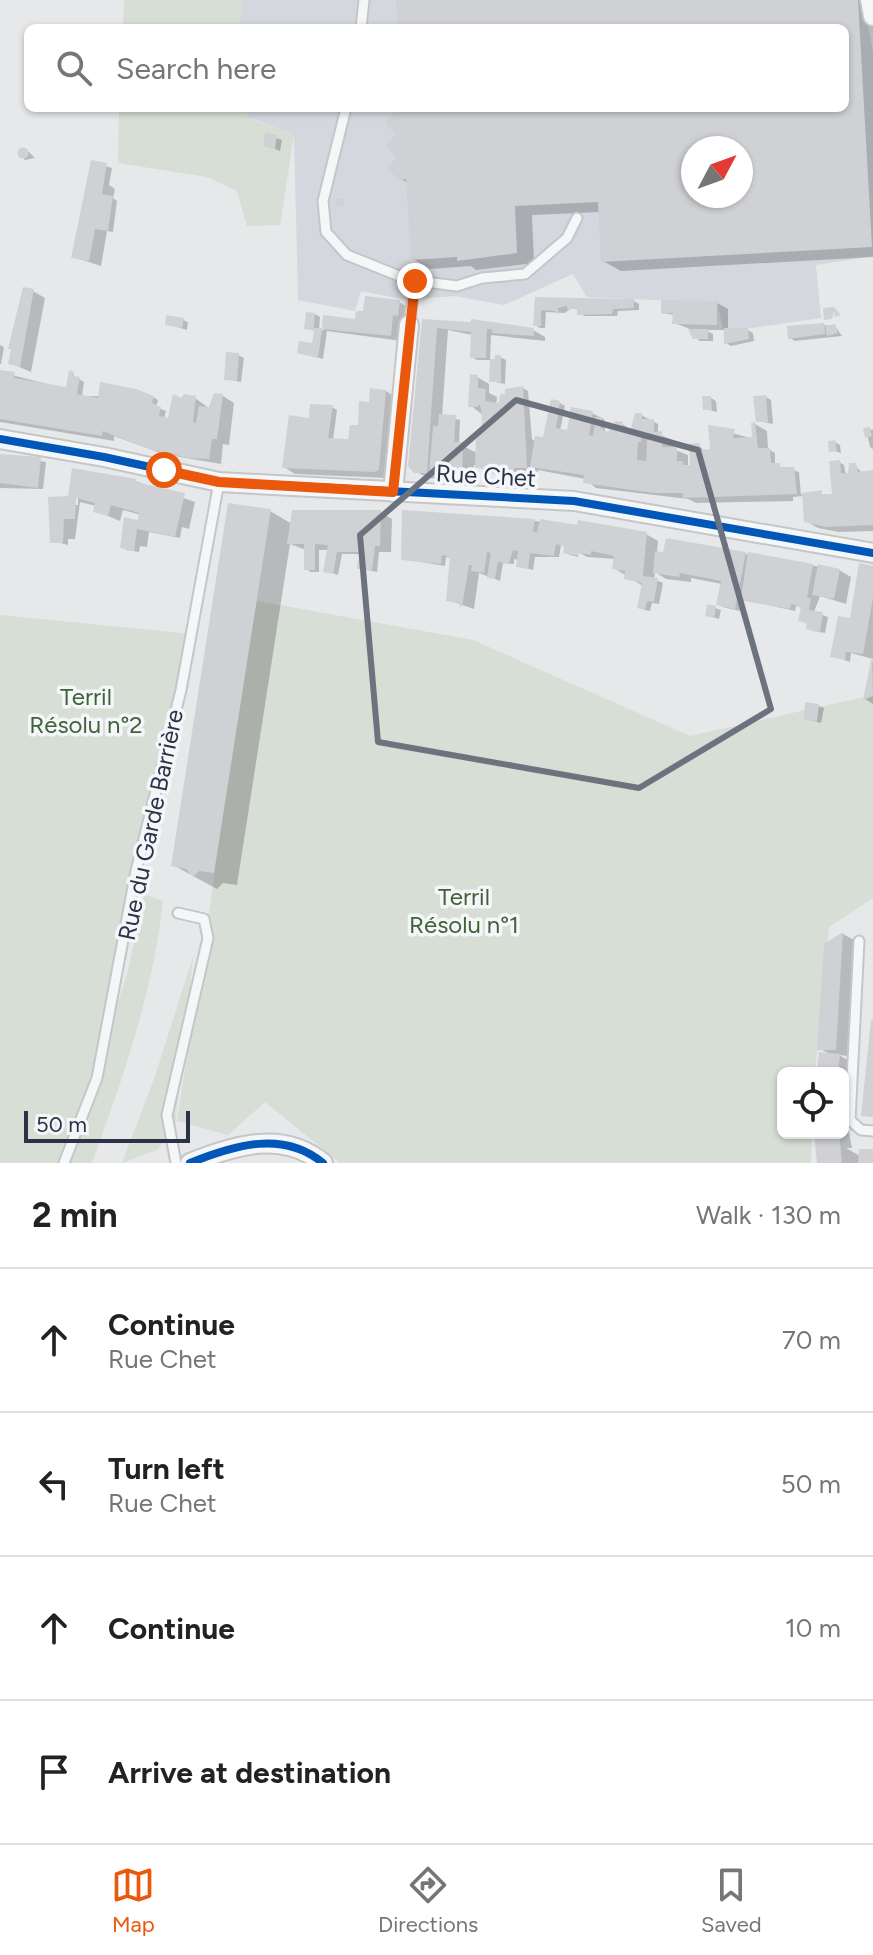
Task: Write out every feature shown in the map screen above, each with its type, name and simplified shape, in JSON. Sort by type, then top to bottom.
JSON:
[{"type":"street","points":[[870,0],[873,16]]},
{"type":"street","points":[[393,492],[409,325]]},
{"type":"street","name":"Rue Chet","points":[[0,439],[219,482],[574,501],[873,553]]},
{"type":"street","points":[[190,1163],[215,1153],[280,1141],[306,1149],[323,1163]]},
{"type":"lane","points":[[361,24],[364,0]]},
{"type":"lane","points":[[345,112],[323,201],[326,232],[347,255],[415,281],[457,286],[482,278],[525,274],[567,238],[577,218]]},
{"type":"lane","points":[[409,325],[415,281]]},
{"type":"lane","name":"Rue du Garde Barrière","points":[[64,1163],[97,1078],[136,871],[181,690],[219,482]]},
{"type":"lane","points":[[176,1163],[167,1115],[208,938],[204,919],[178,913]]},
{"type":"lane","points":[[859,941],[850,1120],[861,1130],[873,1131]]},
{"type":"highlighted area","points":[[516,400],[698,450],[771,709],[639,788],[378,742],[360,535]]},
{"type":"shaded area","points":[[243,0],[863,0],[873,53],[873,256],[816,265],[821,318],[724,332],[717,303],[587,297],[573,274],[504,305],[455,296],[405,300],[361,291],[355,311],[298,300],[294,135],[248,117],[247,112],[849,112],[849,24],[240,24]]},
{"type":"green space","points":[[124,0],[243,0],[240,24],[123,24]]},
{"type":"green space","points":[[119,112],[247,112],[249,118],[294,135],[280,225],[247,226],[237,191],[207,177],[118,163]]},
{"type":"green space","name":"Terril Résolu n°1","points":[[257,601],[473,640],[690,736],[873,695],[873,898],[829,927],[816,1067],[777,1067],[777,1139],[812,1139],[811,1163],[340,1163],[265,1102],[228,1135],[177,1121],[214,879],[231,721]]},
{"type":"green space","name":"Terril Résolu n°2","points":[[0,615],[192,634],[102,1052],[128,971],[144,894],[163,901],[152,968],[125,1067],[92,1163],[0,1163]]},
{"type":"green space","points":[[193,957],[175,1127],[157,1150],[122,1163],[154,1079]]},
{"type":"building","points":[[396,0],[858,0],[872,247],[601,262],[598,202],[515,206],[517,253],[457,261],[457,257],[411,260],[406,179],[399,180],[387,168],[397,157],[385,146],[396,134],[384,123],[395,112],[849,112],[849,24],[398,24]]},
{"type":"building","points":[[265,133],[277,135],[275,149],[263,146]]},
{"type":"building","points":[[23,147],[29,153],[23,159],[17,153]]},
{"type":"building","points":[[91,160],[107,163],[102,194],[113,196],[108,231],[95,229],[89,261],[71,258]]},
{"type":"building","points":[[336,198],[344,199],[343,207],[335,206]]},
{"type":"building","points":[[23,287],[34,289],[20,367],[8,364],[11,349],[8,349]]},
{"type":"building","points":[[365,296],[400,300],[398,316],[393,315],[391,336],[322,329],[318,358],[297,353],[299,341],[312,343],[314,330],[304,329],[306,312],[315,313],[314,328],[322,328],[323,315],[355,319],[356,311],[363,311]]},
{"type":"building","points":[[535,297],[634,299],[634,308],[613,309],[612,314],[577,315],[577,309],[567,309],[567,306],[558,308],[559,315],[555,311],[541,310],[541,326],[533,326]]},
{"type":"building","points":[[661,300],[717,301],[717,325],[672,324],[673,313],[661,314]]},
{"type":"building","points":[[834,307],[841,315],[835,317],[834,311],[832,319],[824,320],[823,308]]},
{"type":"building","points":[[166,315],[184,318],[182,328],[165,325]]},
{"type":"building","points":[[422,319],[471,322],[471,319],[534,328],[534,336],[492,333],[492,329],[487,329],[486,358],[470,358],[471,332],[437,328],[427,473],[414,473],[408,466]]},
{"type":"building","points":[[824,323],[825,334],[788,339],[787,326]]},
{"type":"building","points":[[835,324],[838,333],[827,336],[825,326]]},
{"type":"building","points":[[724,328],[748,328],[749,339],[724,344]]},
{"type":"building","points":[[688,329],[708,329],[708,339],[693,339]]},
{"type":"building","points":[[226,352],[239,353],[237,381],[224,380]]},
{"type":"building","points":[[495,355],[501,355],[501,382],[489,382],[490,359],[495,359]]},
{"type":"building","points":[[0,370],[15,372],[14,378],[66,387],[69,370],[80,377],[77,394],[98,398],[100,382],[136,389],[154,396],[152,403],[161,407],[159,416],[168,418],[173,394],[181,398],[184,394],[196,396],[193,422],[196,423],[199,406],[209,407],[214,393],[223,394],[217,439],[212,439],[209,459],[188,458],[149,449],[103,431],[102,436],[0,419]]},
{"type":"building","points":[[470,374],[478,375],[478,388],[486,389],[485,401],[499,403],[500,394],[505,394],[505,389],[523,386],[527,468],[514,468],[514,476],[497,475],[497,468],[475,468],[476,433],[481,433],[482,416],[480,404],[468,407]]},
{"type":"building","points":[[370,388],[386,390],[379,469],[375,472],[282,468],[289,415],[309,418],[310,404],[333,405],[328,438],[348,439],[350,425],[358,425],[359,401],[369,402]]},
{"type":"building","points":[[766,395],[768,422],[756,422],[753,396]]},
{"type":"building","points":[[702,396],[711,396],[712,410],[703,410]]},
{"type":"building","points":[[551,399],[560,401],[556,428],[567,430],[571,407],[593,411],[589,435],[593,436],[596,417],[602,418],[600,427],[608,433],[609,429],[614,430],[615,421],[623,422],[621,431],[631,428],[635,413],[642,413],[642,419],[654,419],[654,432],[662,431],[662,447],[677,447],[677,461],[690,465],[689,444],[700,443],[700,450],[710,449],[708,425],[735,429],[733,438],[752,437],[751,423],[755,422],[758,448],[770,448],[771,463],[794,467],[797,494],[683,498],[683,493],[654,493],[583,483],[584,475],[530,467],[535,436],[543,437]],"holes":[[[641,437],[654,437],[647,440],[646,461],[637,460]]]},
{"type":"building","points":[[439,414],[456,415],[454,442],[463,442],[462,475],[429,474],[433,426],[438,426]]},
{"type":"building","points":[[870,427],[872,436],[865,438],[863,428]]},
{"type":"building","points":[[835,440],[837,451],[829,452],[828,441]]},
{"type":"building","points":[[0,454],[41,457],[38,488],[0,483]]},
{"type":"building","points":[[840,460],[841,473],[848,473],[849,463],[856,463],[858,472],[873,470],[873,525],[826,527],[804,522],[802,493],[822,490],[822,494],[832,494],[829,461]]},
{"type":"building","points":[[72,468],[136,479],[135,482],[185,493],[175,537],[137,529],[134,551],[120,548],[124,517],[138,520],[139,513],[111,505],[108,516],[93,512],[95,503],[76,498],[75,519],[64,519],[63,543],[50,543],[48,497],[68,496]]},
{"type":"building","points":[[228,503],[271,509],[214,873],[199,871],[193,877],[186,869],[171,866]]},
{"type":"building","points":[[292,510],[381,510],[380,546],[375,546],[372,570],[357,569],[358,560],[362,560],[360,552],[337,552],[333,574],[323,572],[328,545],[315,544],[315,570],[304,570],[304,544],[287,544]]},
{"type":"building","points":[[402,510],[535,519],[533,532],[537,532],[540,519],[577,525],[578,520],[647,532],[643,576],[658,578],[654,602],[647,601],[645,610],[637,608],[642,583],[624,579],[625,571],[612,569],[614,556],[591,551],[591,555],[579,553],[579,556],[563,553],[564,546],[556,544],[554,556],[530,553],[528,569],[516,567],[518,551],[513,550],[509,563],[498,562],[495,579],[487,578],[491,553],[487,552],[484,573],[471,571],[472,565],[469,565],[462,607],[459,606],[460,603],[446,601],[450,557],[442,555],[441,564],[401,560]]},
{"type":"building","points":[[666,538],[746,552],[735,609],[716,605],[721,581],[680,573],[679,577],[653,573],[655,551],[663,552]]},
{"type":"building","points":[[748,552],[813,564],[807,598],[811,598],[809,610],[823,612],[820,632],[806,629],[807,623],[798,621],[801,607],[791,604],[790,609],[744,601],[740,604]]},
{"type":"building","points":[[859,563],[873,566],[873,598],[863,654],[846,652],[845,660],[830,657],[838,616],[850,618]]},
{"type":"building","points":[[818,564],[840,569],[834,599],[812,595]]},
{"type":"building","points":[[707,604],[716,606],[714,618],[705,616]]},
{"type":"building","points":[[872,656],[873,696],[863,700]]},
{"type":"building","points":[[805,702],[819,704],[817,721],[804,720]]},
{"type":"building","points":[[843,932],[836,1050],[817,1050],[824,944]]},
{"type":"building","points":[[873,1020],[873,1117],[861,1116]]},
{"type":"building","points":[[819,1052],[840,1054],[839,1067],[818,1067]]},
{"type":"building","points":[[815,1139],[840,1139],[842,1163],[817,1163]]},
{"type":"building","points":[[859,1149],[873,1149],[873,1163],[858,1163]]},
{"type":"cycle path","points":[[0,439],[219,482],[574,501],[873,553]]},
{"type":"cycle path","points":[[190,1163],[241,1146],[258,1144],[292,1147],[323,1163]]},
{"type":"route","points":[[164,470],[219,482],[393,492],[415,281]]}]
